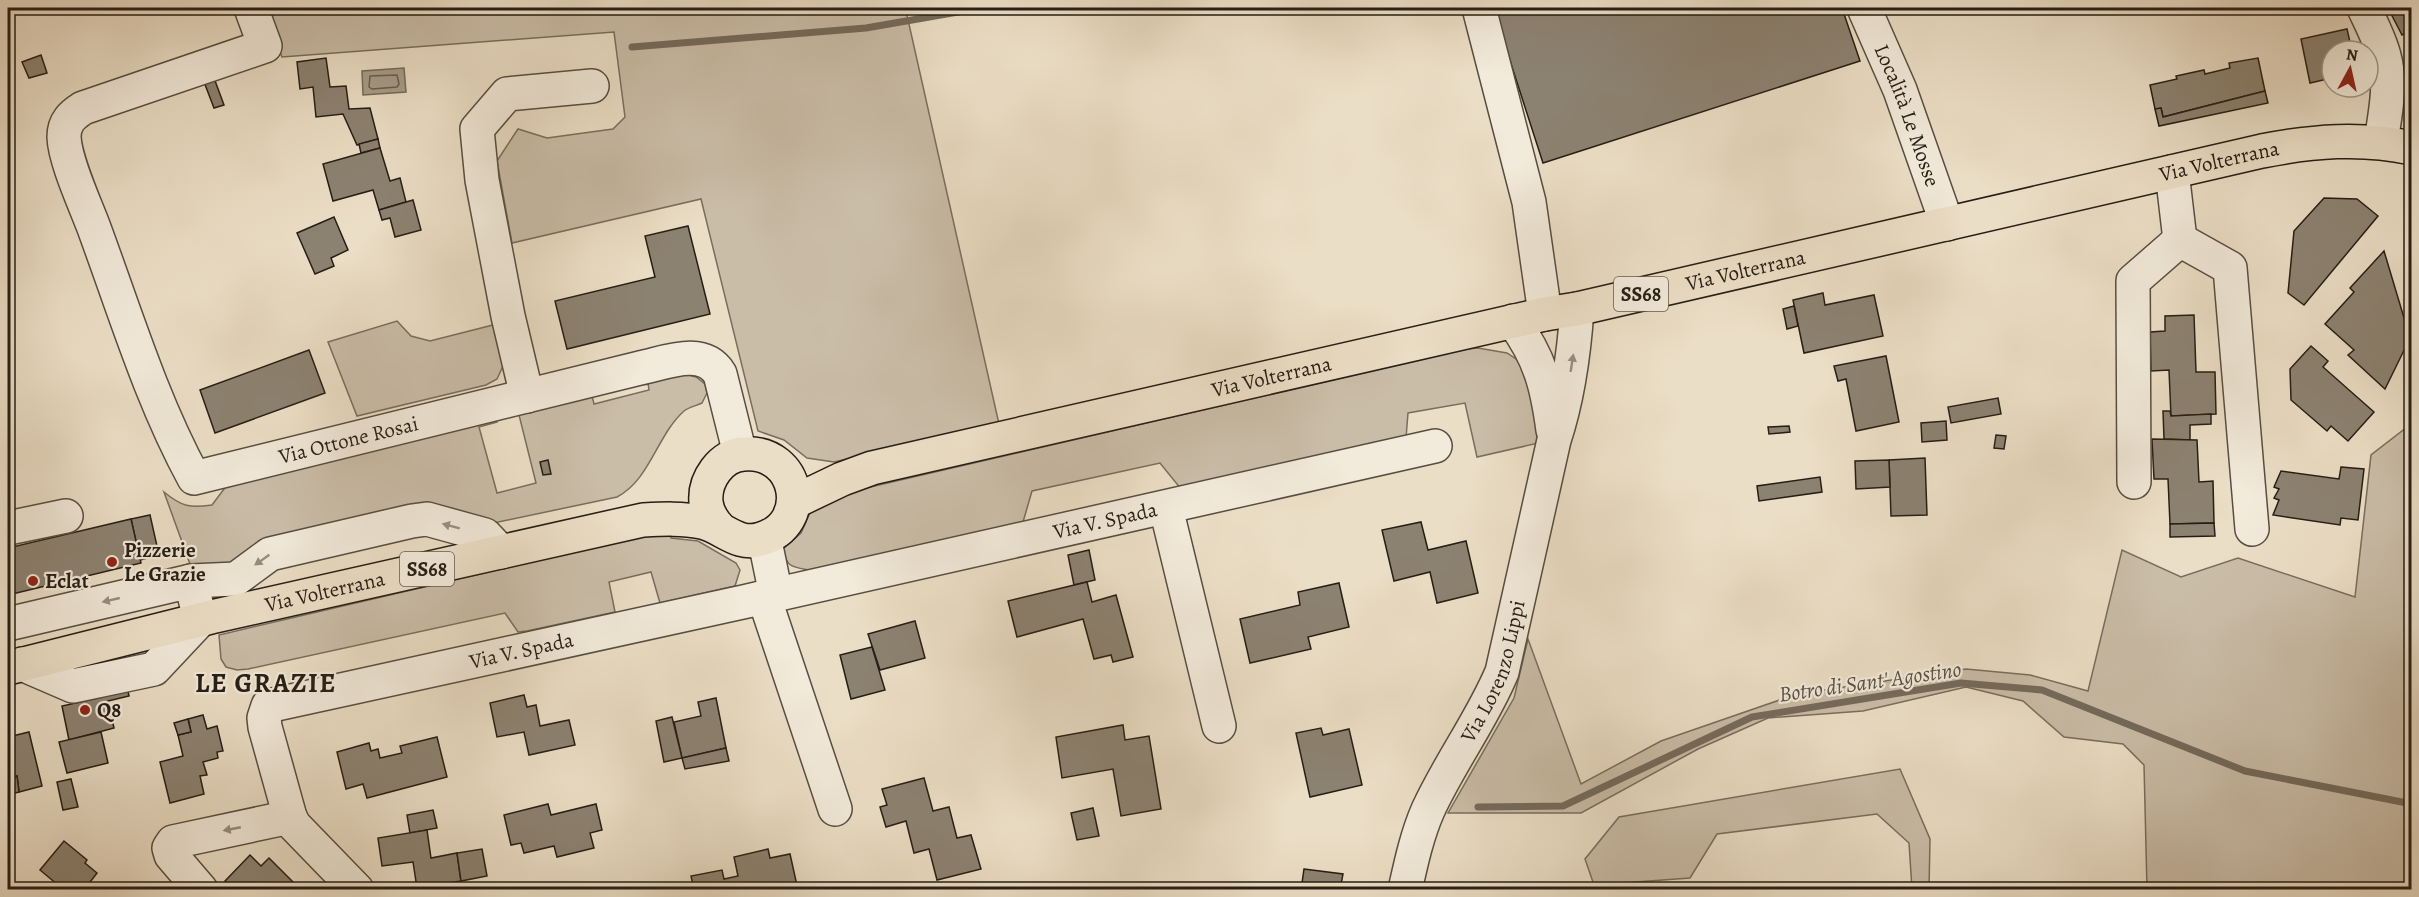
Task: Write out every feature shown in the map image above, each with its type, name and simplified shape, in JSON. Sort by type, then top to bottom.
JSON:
[{"type":"main road","name":"Via Volterrana","points":[[794,502],[842,479],[872,468],[2172,172],[2306,143],[2338,141],[2396,145]]},
{"type":"main road","name":"Via Volterrana","points":[[740,454],[763,455],[782,467],[831,471],[872,468]]},
{"type":"main road","points":[[720,530],[709,513],[706,492],[717,468],[728,459],[740,454]]},
{"type":"main road","points":[[759,540],[783,527],[790,515],[794,502],[794,489],[782,467]]},
{"type":"main road","name":"Via Volterrana","points":[[15,666],[200,620],[643,520],[706,492]]},
{"type":"main road","name":"Via Volterrana","points":[[643,520],[691,520],[711,525],[739,540],[759,540]]},
{"type":"street","name":"Via Ottone Rosai","points":[[251,8],[265,46],[83,108],[71,116],[66,124],[65,146],[79,187],[162,415],[194,478],[691,358],[704,360],[716,368],[723,382],[740,454]]},
{"type":"street","points":[[1479,8],[1529,202],[1545,314]]},
{"type":"street","name":"Località Le Mosse","points":[[1864,8],[1900,90],[1947,224]]},
{"type":"street","points":[[2364,8],[2387,68],[2396,145]]},
{"type":"street","points":[[527,396],[508,316],[484,191],[477,129],[507,94],[592,86]]},
{"type":"street","points":[[2172,172],[2180,240]]},
{"type":"street","points":[[2134,482],[2133,281],[2180,240]]},
{"type":"street","points":[[2180,240],[2230,268],[2252,529]]},
{"type":"street","name":"Via Lorenzo Lippi","points":[[1405,890],[1412,854],[1427,811],[1452,763],[1490,702],[1502,672],[1554,440],[1566,398],[1577,309]]},
{"type":"street","name":"Via Lorenzo Lippi","points":[[1513,321],[1536,357],[1542,373],[1550,405],[1554,440]]},
{"type":"street","name":"Via V. Spada","points":[[290,817],[265,727],[264,718],[268,706],[1166,508],[1435,446]]},
{"type":"street","points":[[1166,508],[1219,726]]},
{"type":"street","points":[[8,528],[66,516]]},
{"type":"street","points":[[8,624],[191,581],[236,579],[270,554],[412,521],[427,519],[486,535],[501,552]]},
{"type":"street","points":[[759,540],[767,551],[770,596],[835,809]]},
{"type":"street","points":[[191,581],[200,620]]},
{"type":"street","points":[[201,890],[175,861],[169,851],[170,844],[182,839],[290,817],[309,843],[357,890]]},
{"type":"shaded area","points":[[261,8],[947,8],[906,11],[999,424],[834,462],[807,458],[784,440],[758,431],[701,199],[512,243],[497,161],[518,129],[547,138],[613,129],[625,117],[614,32],[282,57]]},
{"type":"shaded area","points":[[397,321],[411,336],[430,341],[493,325],[503,366],[497,379],[486,385],[357,416],[328,342]]},
{"type":"shaded area","points":[[1478,348],[1507,353],[1522,363],[1543,442],[1477,457],[1465,403],[1408,413],[1406,438],[1181,489],[1160,463],[1032,491],[1023,522],[809,570],[794,567],[786,559],[784,548],[801,533],[813,506],[853,491]]},
{"type":"shaded area","points":[[685,374],[696,377],[705,384],[707,393],[702,403],[686,410],[675,421],[638,480],[617,497],[489,524],[247,562],[194,575],[164,492],[186,505],[212,505],[230,481],[493,415],[497,422],[479,427],[497,493],[536,483],[519,415],[523,409],[591,392],[594,404],[649,390],[648,383]]},
{"type":"shaded area","points":[[2411,424],[2411,889],[2147,889],[2144,765],[2123,744],[2064,737],[2023,701],[1966,687],[1863,711],[1768,718],[1698,749],[1581,813],[1448,813],[1514,698],[1528,639],[1581,784],[1661,741],[1797,694],[1966,669],[2030,675],[2088,691],[2122,550],[2181,577],[2238,558],[2355,597],[2371,455]]},
{"type":"shaded area","points":[[668,530],[671,538],[698,541],[736,563],[740,570],[735,586],[660,603],[651,572],[609,582],[615,612],[527,631],[518,632],[505,613],[248,669],[237,670],[226,667],[221,659],[219,635]]},
{"type":"shaded area","points":[[1900,769],[1930,839],[1929,889],[1912,889],[1909,843],[1877,814],[1717,834],[1690,878],[1594,885],[1585,859],[1619,817]]},
{"type":"water","points":[[404,68],[406,92],[363,95],[362,71]]},
{"type":"building","points":[[1493,8],[1842,8],[1860,61],[1543,163]]},
{"type":"building","points":[[2388,8],[2412,8],[2412,30],[2402,35]]},
{"type":"building","points":[[2347,29],[2349,39],[2320,39],[2320,81],[2310,83],[2301,39]]},
{"type":"building","points":[[41,55],[47,73],[29,78],[22,62]]},
{"type":"building","points":[[326,58],[330,87],[346,86],[349,109],[370,108],[378,139],[357,145],[343,114],[316,117],[313,87],[300,89],[297,62]]},
{"type":"building","points":[[2258,58],[2265,91],[2163,117],[2161,108],[2155,109],[2150,85],[2204,70],[2205,74],[2230,68],[2229,63]]},
{"type":"building","points":[[214,78],[224,105],[214,108],[204,82]]},
{"type":"building","points":[[2265,91],[2268,103],[2159,126],[2155,109],[2161,108],[2163,117]]},
{"type":"building","points":[[378,139],[380,148],[361,153],[359,144]]},
{"type":"building","points":[[380,148],[390,181],[400,178],[406,202],[379,210],[373,190],[333,201],[323,164]]},
{"type":"building","points":[[2324,198],[2357,199],[2378,216],[2304,305],[2288,293],[2294,231]]},
{"type":"building","points":[[413,200],[421,230],[395,237],[390,218],[382,220],[379,210]]},
{"type":"building","points":[[334,217],[348,250],[331,258],[334,266],[315,274],[297,233]]},
{"type":"building","points":[[688,226],[710,314],[567,349],[555,301],[655,277],[645,236]]},
{"type":"building","points":[[2384,251],[2410,338],[2385,389],[2348,355],[2354,350],[2325,324],[2354,292],[2350,288]]},
{"type":"building","points":[[1823,293],[1825,305],[1874,295],[1883,336],[1804,353],[1793,300]]},
{"type":"building","points":[[1794,306],[1798,326],[1787,329],[1783,309]]},
{"type":"building","points":[[2194,315],[2196,372],[2215,372],[2216,414],[2171,416],[2169,370],[2151,371],[2150,332],[2165,331],[2165,316]]},
{"type":"building","points":[[2311,346],[2328,361],[2323,367],[2374,412],[2348,441],[2331,426],[2327,431],[2291,400],[2290,369]]},
{"type":"building","points":[[309,350],[325,393],[215,433],[200,390]]},
{"type":"building","points":[[1886,356],[1899,422],[1856,431],[1846,379],[1838,381],[1834,366]]},
{"type":"building","points":[[1998,398],[2001,414],[1951,423],[1948,407]]},
{"type":"building","points":[[2163,411],[2170,411],[2171,416],[2211,414],[2211,424],[2190,425],[2190,440],[2164,439]]},
{"type":"building","points":[[1946,421],[1947,440],[1922,442],[1921,423]]},
{"type":"building","points":[[1789,426],[1790,432],[1769,434],[1768,427]]},
{"type":"building","points":[[1996,435],[2006,436],[2004,449],[1994,448]]},
{"type":"building","points":[[2152,439],[2197,440],[2199,482],[2213,481],[2214,523],[2170,524],[2168,479],[2154,479]]},
{"type":"building","points":[[1925,458],[1927,515],[1891,516],[1889,460]]},
{"type":"building","points":[[548,460],[551,474],[543,475],[540,462]]},
{"type":"building","points":[[1889,460],[1890,487],[1856,489],[1855,461]]},
{"type":"building","points":[[2341,467],[2364,469],[2358,520],[2341,518],[2340,525],[2273,515],[2279,500],[2274,498],[2279,489],[2274,487],[2281,471],[2339,479]]},
{"type":"building","points":[[1820,477],[1822,492],[1759,501],[1757,486]]},
{"type":"building","points":[[150,515],[159,555],[140,560],[131,519]]},
{"type":"building","points":[[131,519],[141,563],[8,595],[8,548]]},
{"type":"building","points":[[1421,522],[1428,550],[1466,541],[1478,593],[1437,603],[1430,572],[1394,581],[1382,530]]},
{"type":"building","points":[[2214,523],[2215,536],[2170,537],[2170,524]]},
{"type":"building","points":[[1089,550],[1095,580],[1074,585],[1068,555]]},
{"type":"building","points":[[1087,582],[1092,602],[1116,595],[1133,657],[1113,662],[1111,655],[1094,659],[1083,619],[1017,637],[1008,601]]},
{"type":"building","points":[[1339,583],[1349,627],[1308,637],[1311,649],[1250,663],[1240,619],[1300,605],[1298,592]]},
{"type":"building","points":[[915,621],[925,658],[880,670],[868,634]]},
{"type":"building","points":[[872,647],[885,690],[851,699],[840,655]]},
{"type":"building","points":[[123,668],[129,696],[108,701],[114,728],[69,740],[62,706],[103,697],[97,674]]},
{"type":"building","points":[[524,695],[527,707],[536,705],[540,726],[569,720],[575,745],[529,755],[524,732],[497,737],[490,703]]},
{"type":"building","points":[[716,698],[726,748],[682,758],[674,722],[701,716],[698,702]]},
{"type":"building","points":[[203,715],[207,729],[217,726],[223,751],[217,752],[218,758],[203,762],[207,775],[200,776],[204,794],[170,803],[160,762],[183,756],[178,735],[191,732],[188,719]]},
{"type":"building","points":[[672,717],[682,758],[664,762],[656,721]]},
{"type":"building","points":[[188,719],[191,732],[178,735],[174,723]]},
{"type":"building","points":[[1123,725],[1125,740],[1149,736],[1161,809],[1121,816],[1113,769],[1062,778],[1056,737]]},
{"type":"building","points":[[1321,728],[1323,735],[1349,729],[1362,785],[1310,797],[1296,733]]},
{"type":"building","points":[[29,732],[42,786],[19,792],[17,776],[8,779],[8,737]]},
{"type":"building","points":[[101,732],[108,763],[67,773],[59,742]]},
{"type":"building","points":[[437,737],[447,777],[367,798],[363,784],[346,789],[337,752],[369,743],[371,751],[378,749],[380,758],[402,753],[400,746]]},
{"type":"building","points":[[726,748],[729,761],[685,769],[682,758]]},
{"type":"building","points":[[17,776],[19,792],[8,795],[8,779]]},
{"type":"building","points":[[924,778],[933,811],[949,807],[957,838],[971,835],[981,869],[937,880],[929,849],[914,853],[906,821],[886,827],[880,807],[887,805],[882,789]]},
{"type":"building","points":[[71,779],[78,807],[63,810],[57,782]]},
{"type":"building","points":[[548,804],[551,815],[596,804],[602,830],[590,833],[594,848],[557,857],[554,846],[524,853],[521,843],[511,845],[504,815]]},
{"type":"building","points":[[1093,808],[1099,836],[1077,840],[1071,813]]},
{"type":"building","points":[[433,810],[437,828],[410,833],[407,815]]},
{"type":"building","points":[[427,830],[431,858],[457,853],[461,881],[417,888],[413,862],[382,866],[378,838]]},
{"type":"building","points":[[64,841],[87,860],[85,863],[97,873],[84,890],[64,890],[40,870]]},
{"type":"building","points":[[482,849],[487,876],[461,881],[457,853]]},
{"type":"building","points":[[768,849],[770,858],[790,854],[798,890],[694,890],[691,876],[722,870],[724,879],[738,876],[734,857]]},
{"type":"building","points":[[250,855],[261,866],[269,858],[301,890],[233,890],[225,881]]},
{"type":"building","points":[[1304,869],[1343,874],[1340,890],[1301,890]]},
{"type":"waterway","points":[[632,47],[866,28],[981,8]]},
{"type":"waterway","name":"Botro di Sant' Agostino","points":[[1478,807],[1563,806],[1752,717],[1961,683],[2042,690],[2245,771],[2412,804]]},
{"type":"place","name":"Pizzerie Le Grazie","points":[[112,562]]},
{"type":"place","name":"Eclat","points":[[33,581]]},
{"type":"place","name":"Q8","points":[[85,710]]},
{"type":"district","name":"LE GRAZIE","points":[[266,683]]}]
